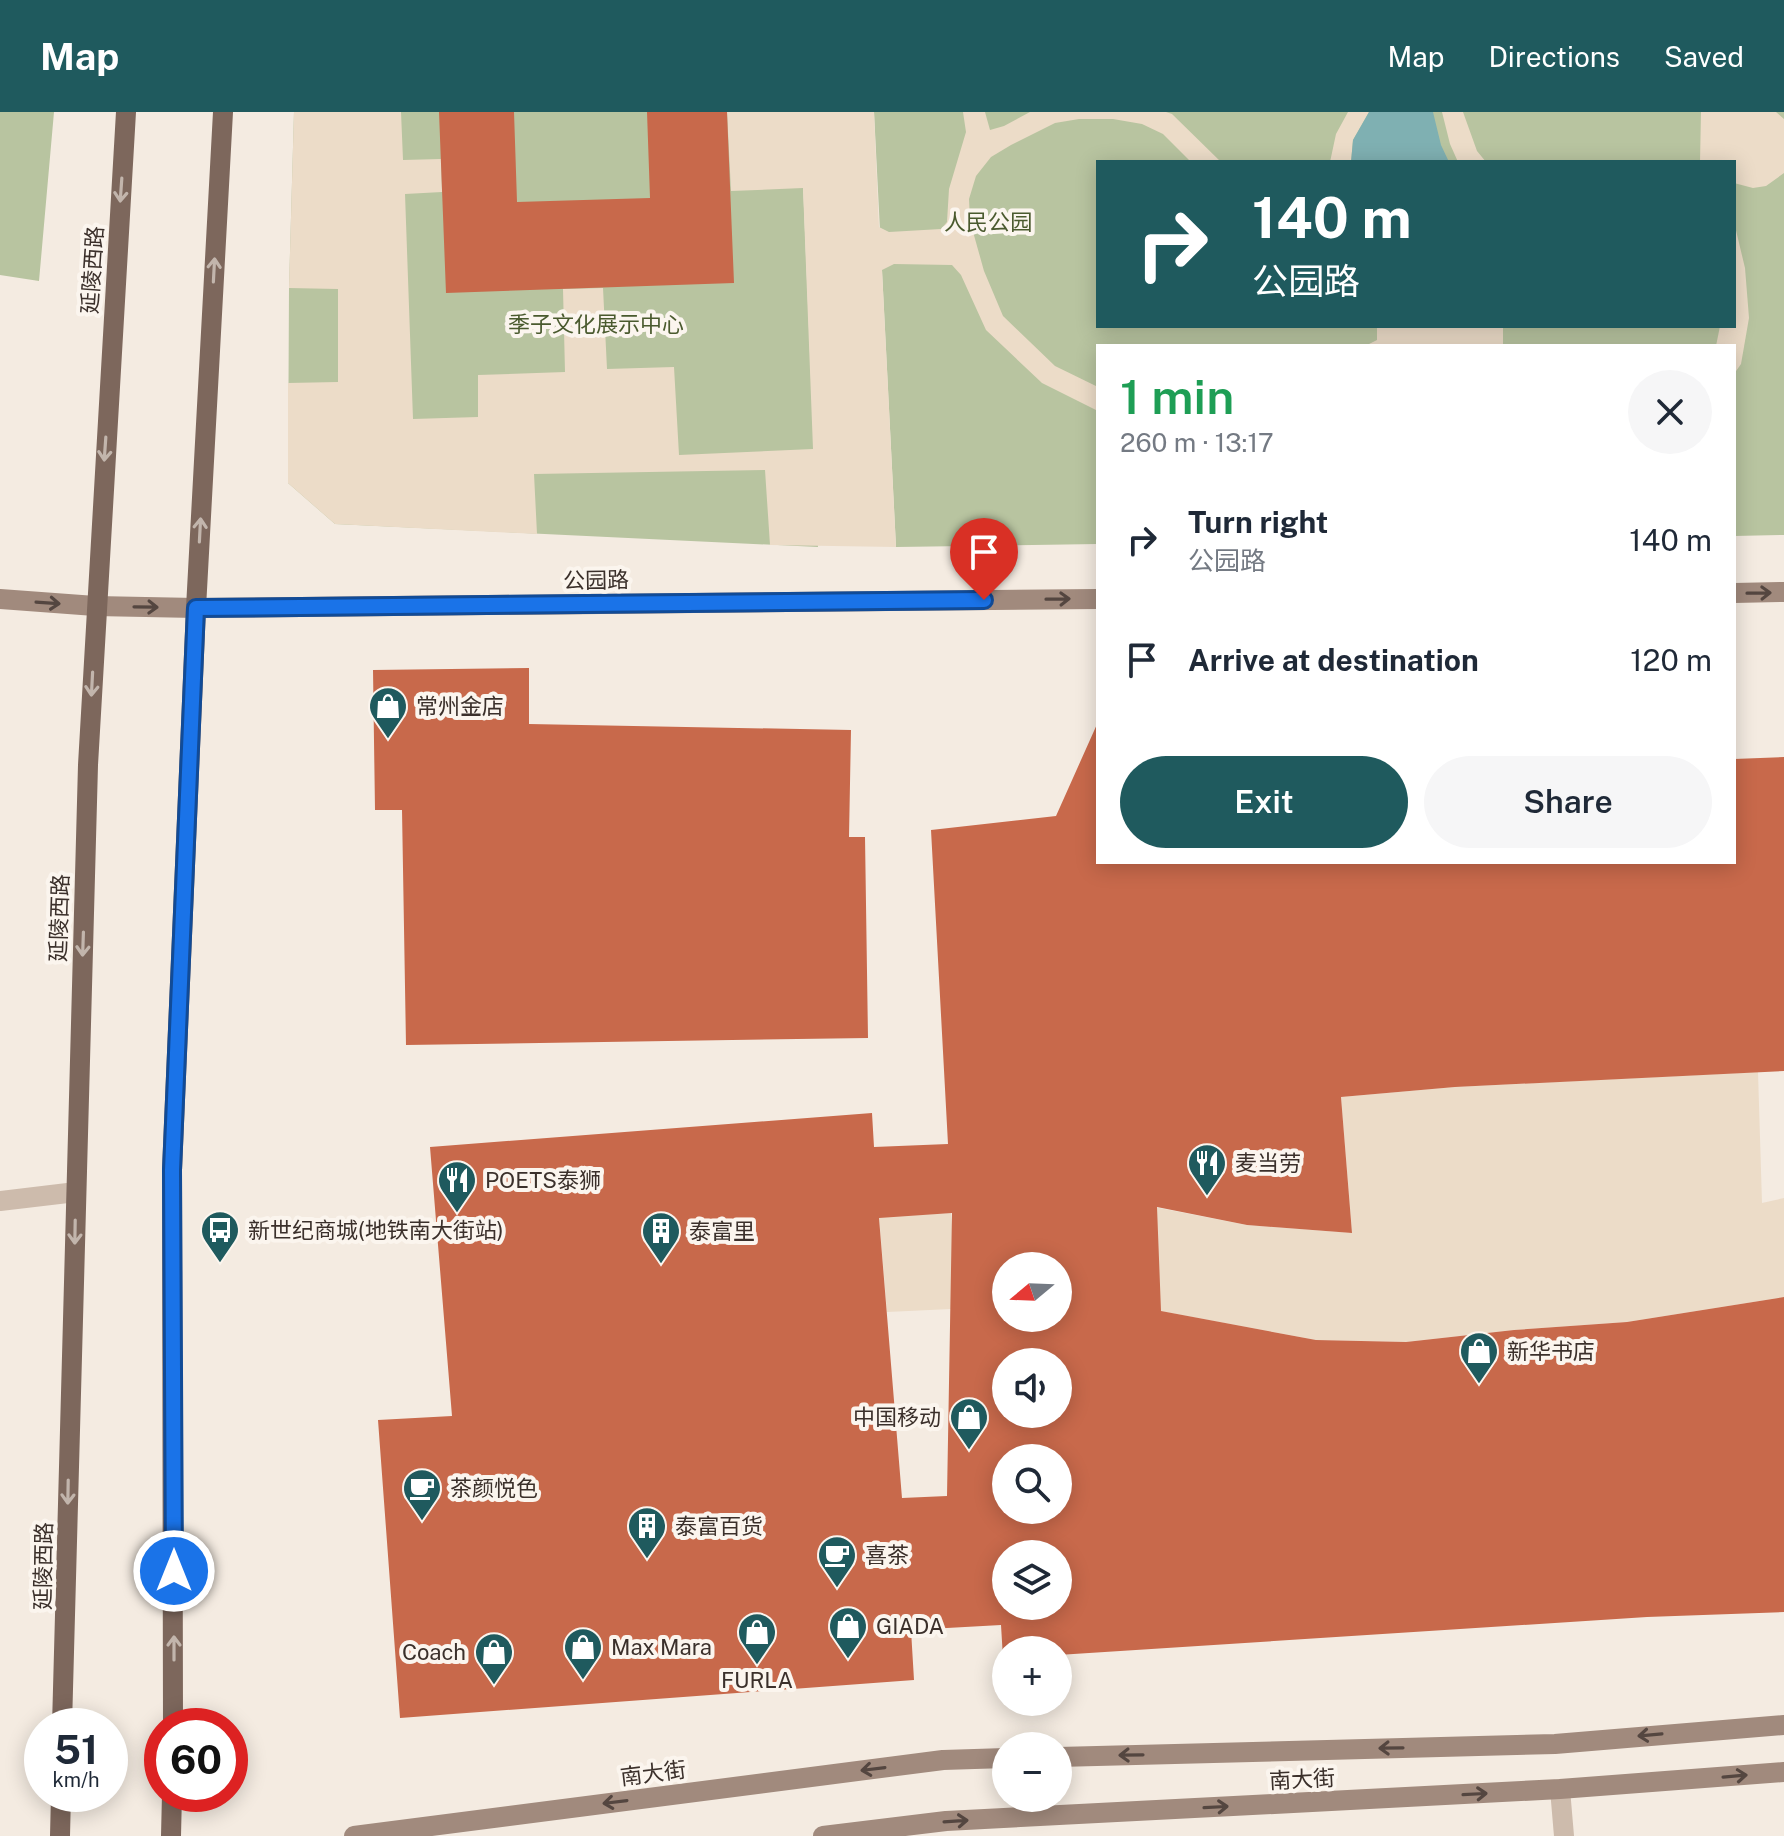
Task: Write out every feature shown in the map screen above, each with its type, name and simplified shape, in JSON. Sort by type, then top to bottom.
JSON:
[{"type":"main road","name":"延陵西路","points":[[62,1708],[88,765],[126,112]]},
{"type":"main road","points":[[173,1708],[172,1170],[196,608],[223,112]]},
{"type":"main road","points":[[1736,593],[1784,592]]},
{"type":"main road","name":"公园路","points":[[0,599],[95,606],[196,608],[1096,599]]},
{"type":"main road","name":"南大街","points":[[1072,1757],[1555,1744],[1784,1725]]},
{"type":"main road","name":"南大街","points":[[354,1836],[943,1760],[992,1758]]},
{"type":"main road","name":"南大街","points":[[823,1836],[946,1821],[1560,1789],[1784,1772]]},
{"type":"main road","points":[[60,1836],[61,1812]]},
{"type":"main road","points":[[171,1836],[172,1812]]},
{"type":"street","points":[[0,1201],[76,1192]]},
{"type":"street","points":[[1560,1789],[1564,1836]]},
{"type":"green space","points":[[0,112],[54,112],[39,281],[0,275]]},
{"type":"green space","name":"季子文化展示中心","points":[[294,112],[800,112],[818,547],[335,524],[288,483]]},
{"type":"green space","name":"人民公园","points":[[874,112],[1784,112],[1784,535],[1736,536],[1736,344],[1096,344],[1096,544],[896,547]]},
{"type":"shaded area","points":[[294,112],[401,112],[403,160],[441,159],[442,192],[405,194],[413,419],[478,417],[478,375],[565,372],[563,289],[603,288],[607,369],[674,367],[679,455],[813,449],[803,188],[731,191],[727,112],[874,112],[879,227],[889,232],[941,229],[947,222],[949,189],[966,132],[963,112],[985,112],[990,130],[1030,112],[1166,112],[1172,114],[1219,160],[1189,160],[1163,134],[1142,124],[1113,119],[1079,119],[1055,123],[1011,145],[991,157],[976,176],[969,199],[970,221],[984,271],[1003,316],[1055,366],[1096,386],[1096,410],[1042,383],[986,330],[961,275],[952,265],[894,264],[882,270],[896,547],[770,545],[765,470],[534,474],[537,534],[335,524],[288,483],[288,383],[338,382],[338,289],[289,288]]},
{"type":"shaded area","points":[[1348,112],[1369,112],[1353,140],[1351,160],[1330,160],[1336,134]]},
{"type":"shaded area","points":[[1442,112],[1463,112],[1477,151],[1484,160],[1457,160]]},
{"type":"shaded area","points":[[1701,112],[1776,112],[1784,119],[1784,173],[1766,186],[1753,188],[1736,184],[1736,160],[1700,160]]},
{"type":"shaded area","points":[[1736,230],[1745,268],[1749,318],[1741,364],[1736,371],[1736,344],[1716,344],[1720,328],[1736,328]]},
{"type":"shaded area","points":[[1377,328],[1503,328],[1503,344],[1369,344],[1377,340]]},
{"type":"shaded area","points":[[1758,1072],[1762,1203],[1784,1198],[1784,1297],[1627,1322],[1406,1342],[1316,1340],[1160,1311],[1072,1272],[1072,1252],[992,1252],[992,1277],[951,1309],[887,1312],[879,1217],[951,1213],[952,1227],[1154,1207],[1247,1225],[1352,1233],[1341,1097],[1455,1087]]},
{"type":"water","points":[[1369,112],[1433,112],[1448,160],[1351,160],[1353,140]]},
{"type":"building","points":[[439,112],[514,112],[517,202],[650,198],[647,112],[727,112],[734,283],[446,293]]},
{"type":"building","points":[[529,668],[529,724],[851,730],[849,837],[865,837],[868,1038],[406,1045],[402,810],[375,810],[373,670]]},
{"type":"building","points":[[1096,726],[1096,864],[1736,864],[1736,759],[1784,757],[1784,1071],[1455,1087],[1341,1097],[1352,1233],[1247,1225],[1157,1207],[1161,1311],[1316,1340],[1406,1342],[1627,1322],[1784,1297],[1784,1612],[1647,1617],[1072,1654],[1072,1636],[1002,1636],[1001,1625],[911,1630],[914,1680],[400,1718],[378,1420],[452,1416],[430,1147],[872,1113],[874,1147],[948,1144],[931,830],[1056,816]],"holes":[[[952,1213],[947,1496],[902,1498],[879,1218]]]},
{"type":"place","name":"常州金店","points":[[388,740]]},
{"type":"place","name":"麦当劳","points":[[1207,1197]]},
{"type":"place","name":"POETS泰狮","points":[[457,1214]]},
{"type":"place","name":"新世纪商城(地铁南大街站)","points":[[220,1264]]},
{"type":"place","name":"泰富里","points":[[661,1265]]},
{"type":"place","name":"新华书店","points":[[1479,1385]]},
{"type":"place","name":"中国移动","points":[[969,1451]]},
{"type":"place","name":"茶颜悦色","points":[[422,1522]]},
{"type":"place","name":"泰富百货","points":[[647,1560]]},
{"type":"place","name":"喜茶","points":[[837,1589]]},
{"type":"place","name":"GIADA","points":[[848,1660]]},
{"type":"place","name":"FURLA","points":[[757,1666]]},
{"type":"place","name":"Max Mara","points":[[583,1681]]},
{"type":"place","name":"Coach","points":[[494,1686]]},
{"type":"route","points":[[174,1571],[172,1170],[196,608],[984,600]]}]
